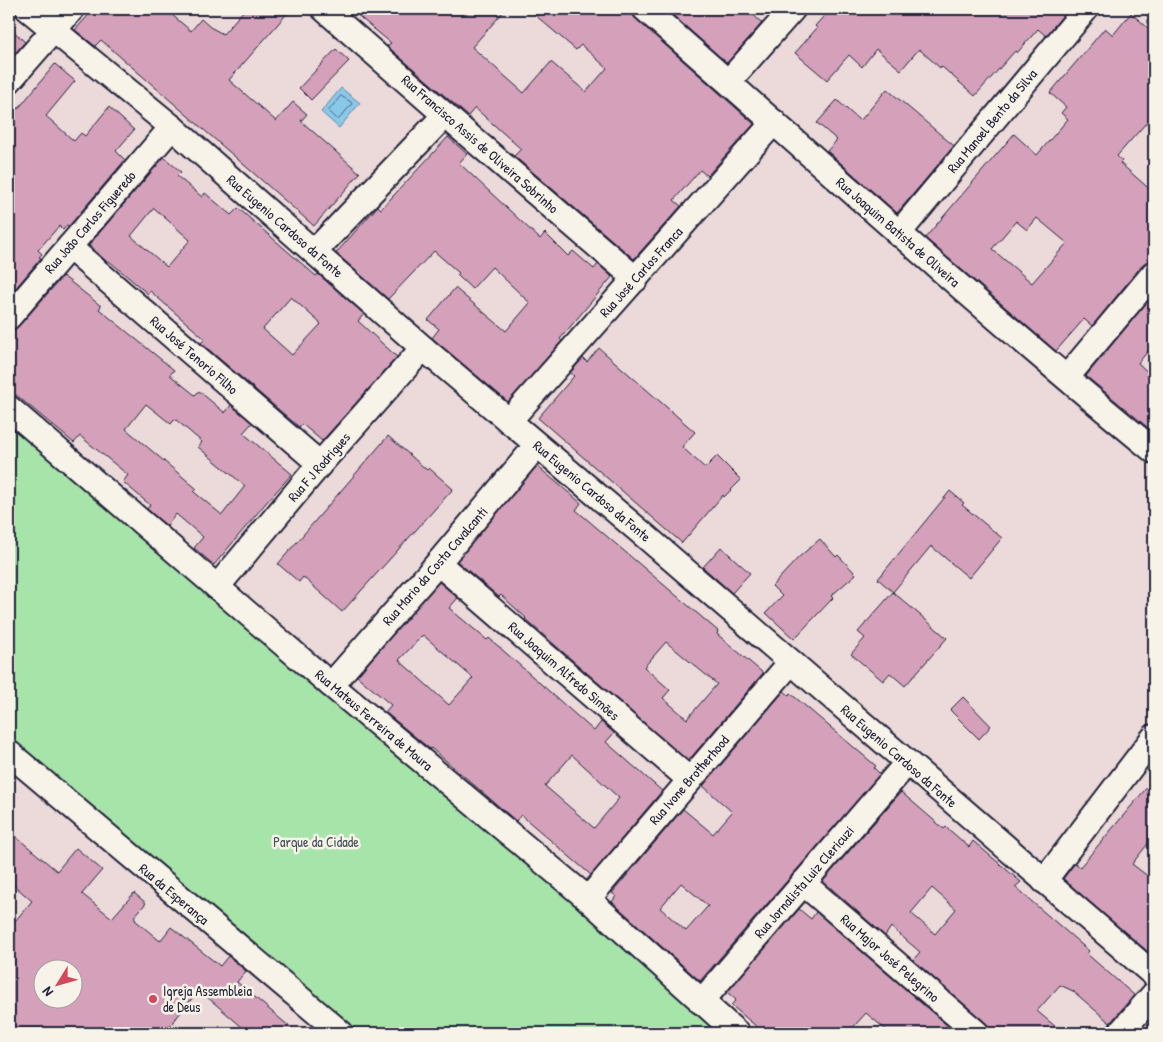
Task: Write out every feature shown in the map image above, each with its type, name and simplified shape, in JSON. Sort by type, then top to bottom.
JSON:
[{"type":"street","name":"Rua Eugenio Cardoso da Fonte","points":[[28,9],[172,127],[423,348],[651,541],[1154,975]]},
{"type":"street","points":[[9,81],[72,9]]},
{"type":"street","name":"Rua Francisco Assis de Oliveira Sobrinho","points":[[324,9],[444,115],[636,279]]},
{"type":"street","name":"Rua Joaquim Batista de Oliveira","points":[[645,9],[729,81],[898,234],[1154,449]]},
{"type":"street","points":[[729,81],[794,9]]},
{"type":"street","name":"Rua Manoel Bento da Silva","points":[[898,234],[1086,9]]},
{"type":"street","points":[[314,252],[444,115]]},
{"type":"street","name":"Rua José Carlos Franca","points":[[509,421],[774,122]]},
{"type":"street","name":"Rua João Carlos Figueredo","points":[[9,317],[172,127]]},
{"type":"street","name":"Rua José Tenorio Filho","points":[[68,247],[320,464]]},
{"type":"street","points":[[1067,377],[1154,273]]},
{"type":"street","name":"Rua F J Rodrigues","points":[[217,587],[320,464],[423,348]]},
{"type":"street","name":"Rua Mateus Ferreira de Moura","points":[[9,408],[331,685],[588,899],[737,1033]]},
{"type":"street","name":"Rua Mario da Costa Cavalcanti","points":[[331,685],[537,445]]},
{"type":"street","name":"Rua Joaquim Alfredo Simões","points":[[438,562],[690,780]]},
{"type":"street","name":"Rua Ivone Brotherhood","points":[[588,899],[791,662]]},
{"type":"street","points":[[1044,881],[1154,737]]},
{"type":"street","name":"Rua da Esperança","points":[[9,753],[341,1033]]},
{"type":"street","name":"Rua Jornalista Luiz Clericuzi","points":[[701,1002],[907,763]]},
{"type":"street","name":"Rua Major José Pelegrino","points":[[803,883],[977,1033]]},
{"type":"street","points":[[1120,1033],[1154,994]]},
{"type":"green space","name":"Parque da Cidade","points":[[9,420],[567,892],[720,1033],[357,1033],[255,950],[116,829],[9,741]]},
{"type":"water","points":[[341,88],[360,103],[339,128],[321,112]]},
{"type":"building","points":[[94,9],[165,9],[191,31],[201,19],[210,27],[223,34],[245,9],[291,9],[229,80],[276,121],[293,102],[307,114],[301,121],[360,173],[314,226],[101,40],[95,46],[75,30]]},
{"type":"building","points":[[350,9],[506,9],[472,47],[524,93],[551,62],[586,92],[607,68],[581,45],[576,50],[528,9],[632,9],[632,14],[636,19],[754,124],[707,176],[700,170],[674,200],[681,206],[634,259],[514,156],[521,149],[475,108],[468,116],[387,46],[391,43]]},
{"type":"building","points":[[666,9],[747,9],[762,23],[727,63]]},
{"type":"building","points":[[830,9],[1068,9],[1046,36],[1038,29],[1017,53],[1015,51],[975,96],[919,49],[901,70],[876,49],[862,67],[849,55],[827,80],[795,53],[817,28],[815,26]]},
{"type":"building","points":[[1131,13],[1154,33],[1154,114],[1117,156],[1122,161],[1120,163],[1154,193],[1154,260],[1149,260],[1143,264],[1092,326],[1084,319],[1056,351],[925,238],[1014,134],[1037,155],[1068,119],[1061,113],[1066,107],[1050,93],[1105,28],[1113,35]],"holes":[[[1037,218],[1067,243],[1032,283],[992,249],[1016,221],[1027,230]]]},
{"type":"building","points":[[9,27],[25,42],[9,60]]},
{"type":"building","points":[[336,49],[349,61],[311,100],[299,88]]},
{"type":"building","points":[[55,64],[75,81],[46,116],[74,141],[81,133],[85,136],[109,107],[134,130],[116,151],[125,160],[69,226],[67,225],[63,230],[59,226],[38,250],[42,254],[39,257],[41,258],[9,296],[9,101],[18,109]]},
{"type":"building","points":[[887,89],[954,146],[897,213],[827,151],[837,140],[817,123],[837,100],[860,121]]},
{"type":"building","points":[[448,137],[467,154],[459,163],[540,239],[545,233],[568,256],[573,251],[594,269],[598,264],[612,277],[560,339],[562,341],[508,402],[432,338],[439,329],[428,320],[455,288],[506,331],[530,303],[492,267],[472,289],[457,275],[459,273],[434,251],[388,299],[336,253],[378,206],[381,209]]},
{"type":"building","points":[[164,157],[181,172],[177,176],[202,197],[205,193],[231,215],[238,208],[316,276],[318,274],[364,314],[358,321],[397,357],[322,441],[302,424],[299,427],[201,343],[205,339],[150,291],[148,294],[109,261],[108,263],[89,245]],"holes":[[[154,208],[190,240],[167,267],[131,236]],[[291,297],[321,324],[292,355],[263,329]]]},
{"type":"building","points":[[63,276],[101,306],[99,309],[174,370],[170,375],[195,395],[199,391],[225,413],[231,405],[252,423],[243,433],[292,474],[214,565],[194,548],[203,537],[176,514],[167,526],[147,509],[150,505],[123,482],[128,475],[80,436],[74,443],[9,389],[9,330],[14,330]],"holes":[[[146,404],[171,424],[175,419],[202,442],[198,447],[245,486],[222,515],[194,492],[197,489],[126,429]]]},
{"type":"building","points":[[1154,294],[1154,344],[1138,363],[1154,378],[1154,428],[1152,431],[1086,376]]},
{"type":"building","points":[[599,348],[695,432],[682,447],[705,468],[717,456],[741,480],[724,497],[723,495],[682,543],[538,418],[574,376],[570,373],[583,358],[587,362]]},
{"type":"building","points":[[388,436],[427,470],[429,468],[453,489],[342,612],[303,577],[299,582],[278,564]]},
{"type":"building","points":[[537,466],[581,503],[576,510],[718,631],[717,634],[763,673],[688,761],[525,619],[501,595],[499,597],[457,561]],"holes":[[[666,642],[717,684],[687,719],[663,698],[670,690],[644,667]]]},
{"type":"building","points":[[950,491],[964,503],[962,505],[1002,538],[969,578],[931,546],[893,592],[878,579]]},
{"type":"building","points":[[820,539],[836,557],[838,555],[856,574],[831,596],[833,598],[794,639],[766,613],[782,596],[772,586],[799,557]]},
{"type":"building","points":[[721,547],[750,573],[732,593],[703,567]]},
{"type":"building","points":[[439,582],[458,598],[449,608],[487,640],[489,638],[594,731],[601,722],[614,733],[606,742],[662,791],[591,875],[521,815],[516,821],[431,748],[385,712],[391,705],[357,676]],"holes":[[[423,635],[473,678],[449,705],[399,660]],[[572,755],[619,798],[594,828],[545,786]]]},
{"type":"building","points":[[893,592],[947,638],[905,686],[890,673],[883,681],[851,654],[865,638],[858,632]]},
{"type":"building","points":[[784,691],[789,695],[790,693],[876,766],[874,768],[880,774],[700,981],[612,902],[616,896],[612,893],[683,809],[713,834],[732,812],[703,786]],"holes":[[[681,883],[708,906],[686,931],[660,908]]]},
{"type":"building","points":[[963,697],[991,726],[979,739],[950,710]]},
{"type":"building","points":[[1154,779],[1154,836],[1132,864],[1154,881],[1154,957],[1063,879],[1075,863],[1080,867]]},
{"type":"building","points":[[901,792],[944,829],[946,827],[969,847],[973,841],[1021,882],[1015,887],[1089,951],[1087,954],[1134,995],[1110,1023],[1073,991],[1060,985],[1037,1011],[1063,1033],[990,1033],[990,1028],[986,1023],[913,960],[920,952],[891,927],[885,936],[823,881]],"holes":[[[932,888],[956,909],[935,934],[911,913]]]},
{"type":"building","points":[[9,831],[57,871],[76,848],[102,870],[82,894],[112,918],[134,893],[146,903],[134,917],[135,920],[160,941],[171,927],[220,966],[228,956],[246,971],[237,982],[297,1033],[249,1033],[199,990],[164,1033],[14,1033],[9,1029],[9,928],[32,901],[9,881]]},
{"type":"building","points":[[799,909],[811,919],[816,912],[956,1033],[890,1033],[866,1013],[848,1033],[764,1033],[731,1005],[736,1000],[727,992]]},
{"type":"place","name":"Igreja Assembleia de Deus","points":[[153,999]]}]
